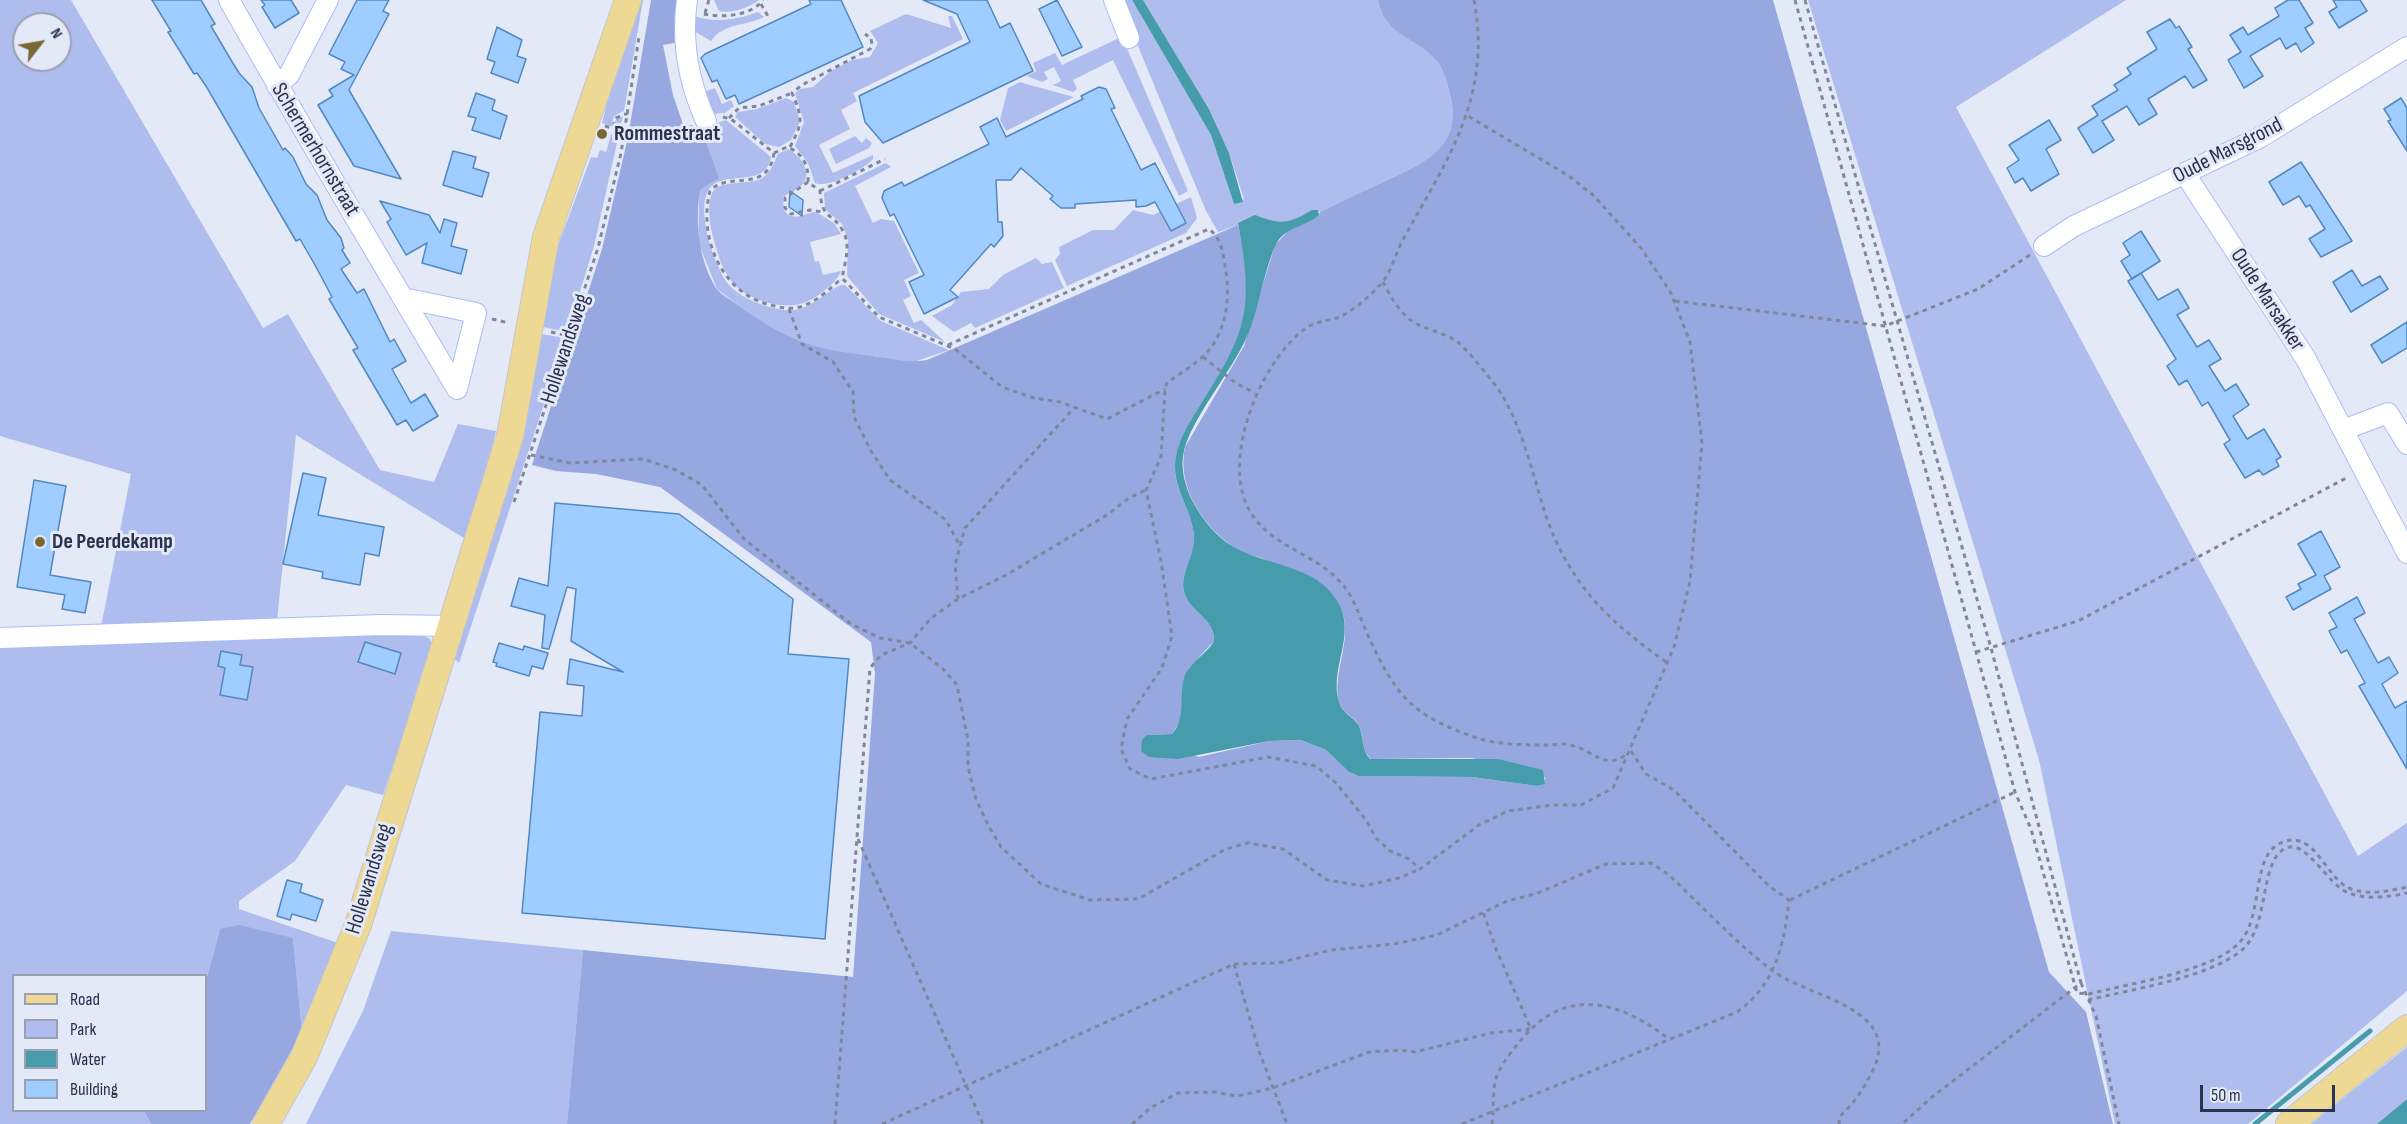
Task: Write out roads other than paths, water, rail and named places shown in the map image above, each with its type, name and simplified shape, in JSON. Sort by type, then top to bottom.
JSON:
[{"type":"main road","name":"Hollewandsweg","points":[[266,1124],[304,1057],[358,925],[393,807],[453,626],[510,436],[546,237],[628,0]]},
{"type":"main road","points":[[2289,1124],[2407,1028]]},
{"type":"street","name":"Schermerhornstraat","points":[[229,0],[277,86],[457,389],[476,313],[403,298]]},
{"type":"street","points":[[277,86],[289,75],[327,0]]},
{"type":"street","points":[[687,0],[684,24],[687,62],[706,121]]},
{"type":"street","points":[[1114,0],[1129,38]]},
{"type":"street","name":"Oude Marsgrond","points":[[2044,246],[2074,226],[2261,137],[2407,47]]},
{"type":"street","name":"Oude Marsakker","points":[[2185,174],[2306,359],[2407,553]]},
{"type":"street","points":[[2343,430],[2388,413],[2407,444]]},
{"type":"street","points":[[0,638],[381,625],[453,626]]},
{"type":"water","points":[[1132,0],[1143,0],[1209,109],[1229,153],[1243,202],[1234,204],[1211,135]]},
{"type":"water","points":[[1312,210],[1318,210],[1319,215],[1284,234],[1276,245],[1249,332],[1193,427],[1183,456],[1185,481],[1190,496],[1205,521],[1226,542],[1240,550],[1317,580],[1329,590],[1339,604],[1345,628],[1337,677],[1339,702],[1359,726],[1365,751],[1370,759],[1498,759],[1543,770],[1545,784],[1537,786],[1472,777],[1358,776],[1349,772],[1326,750],[1301,740],[1269,741],[1178,759],[1149,757],[1141,751],[1142,740],[1147,735],[1172,734],[1176,728],[1181,715],[1186,672],[1214,641],[1211,628],[1189,603],[1184,589],[1183,582],[1194,543],[1194,535],[1193,526],[1177,483],[1175,465],[1181,438],[1230,353],[1243,315],[1246,296],[1245,275],[1238,223],[1255,215],[1284,222]]},
{"type":"water","points":[[2407,1099],[2407,1124],[2377,1124]]},
{"type":"waterway","points":[[2255,1124],[2370,1031]]},
{"type":"place","name":"Rommestraat","points":[[602,134]]},
{"type":"place","name":"De Peerdekamp","points":[[40,542]]}]
